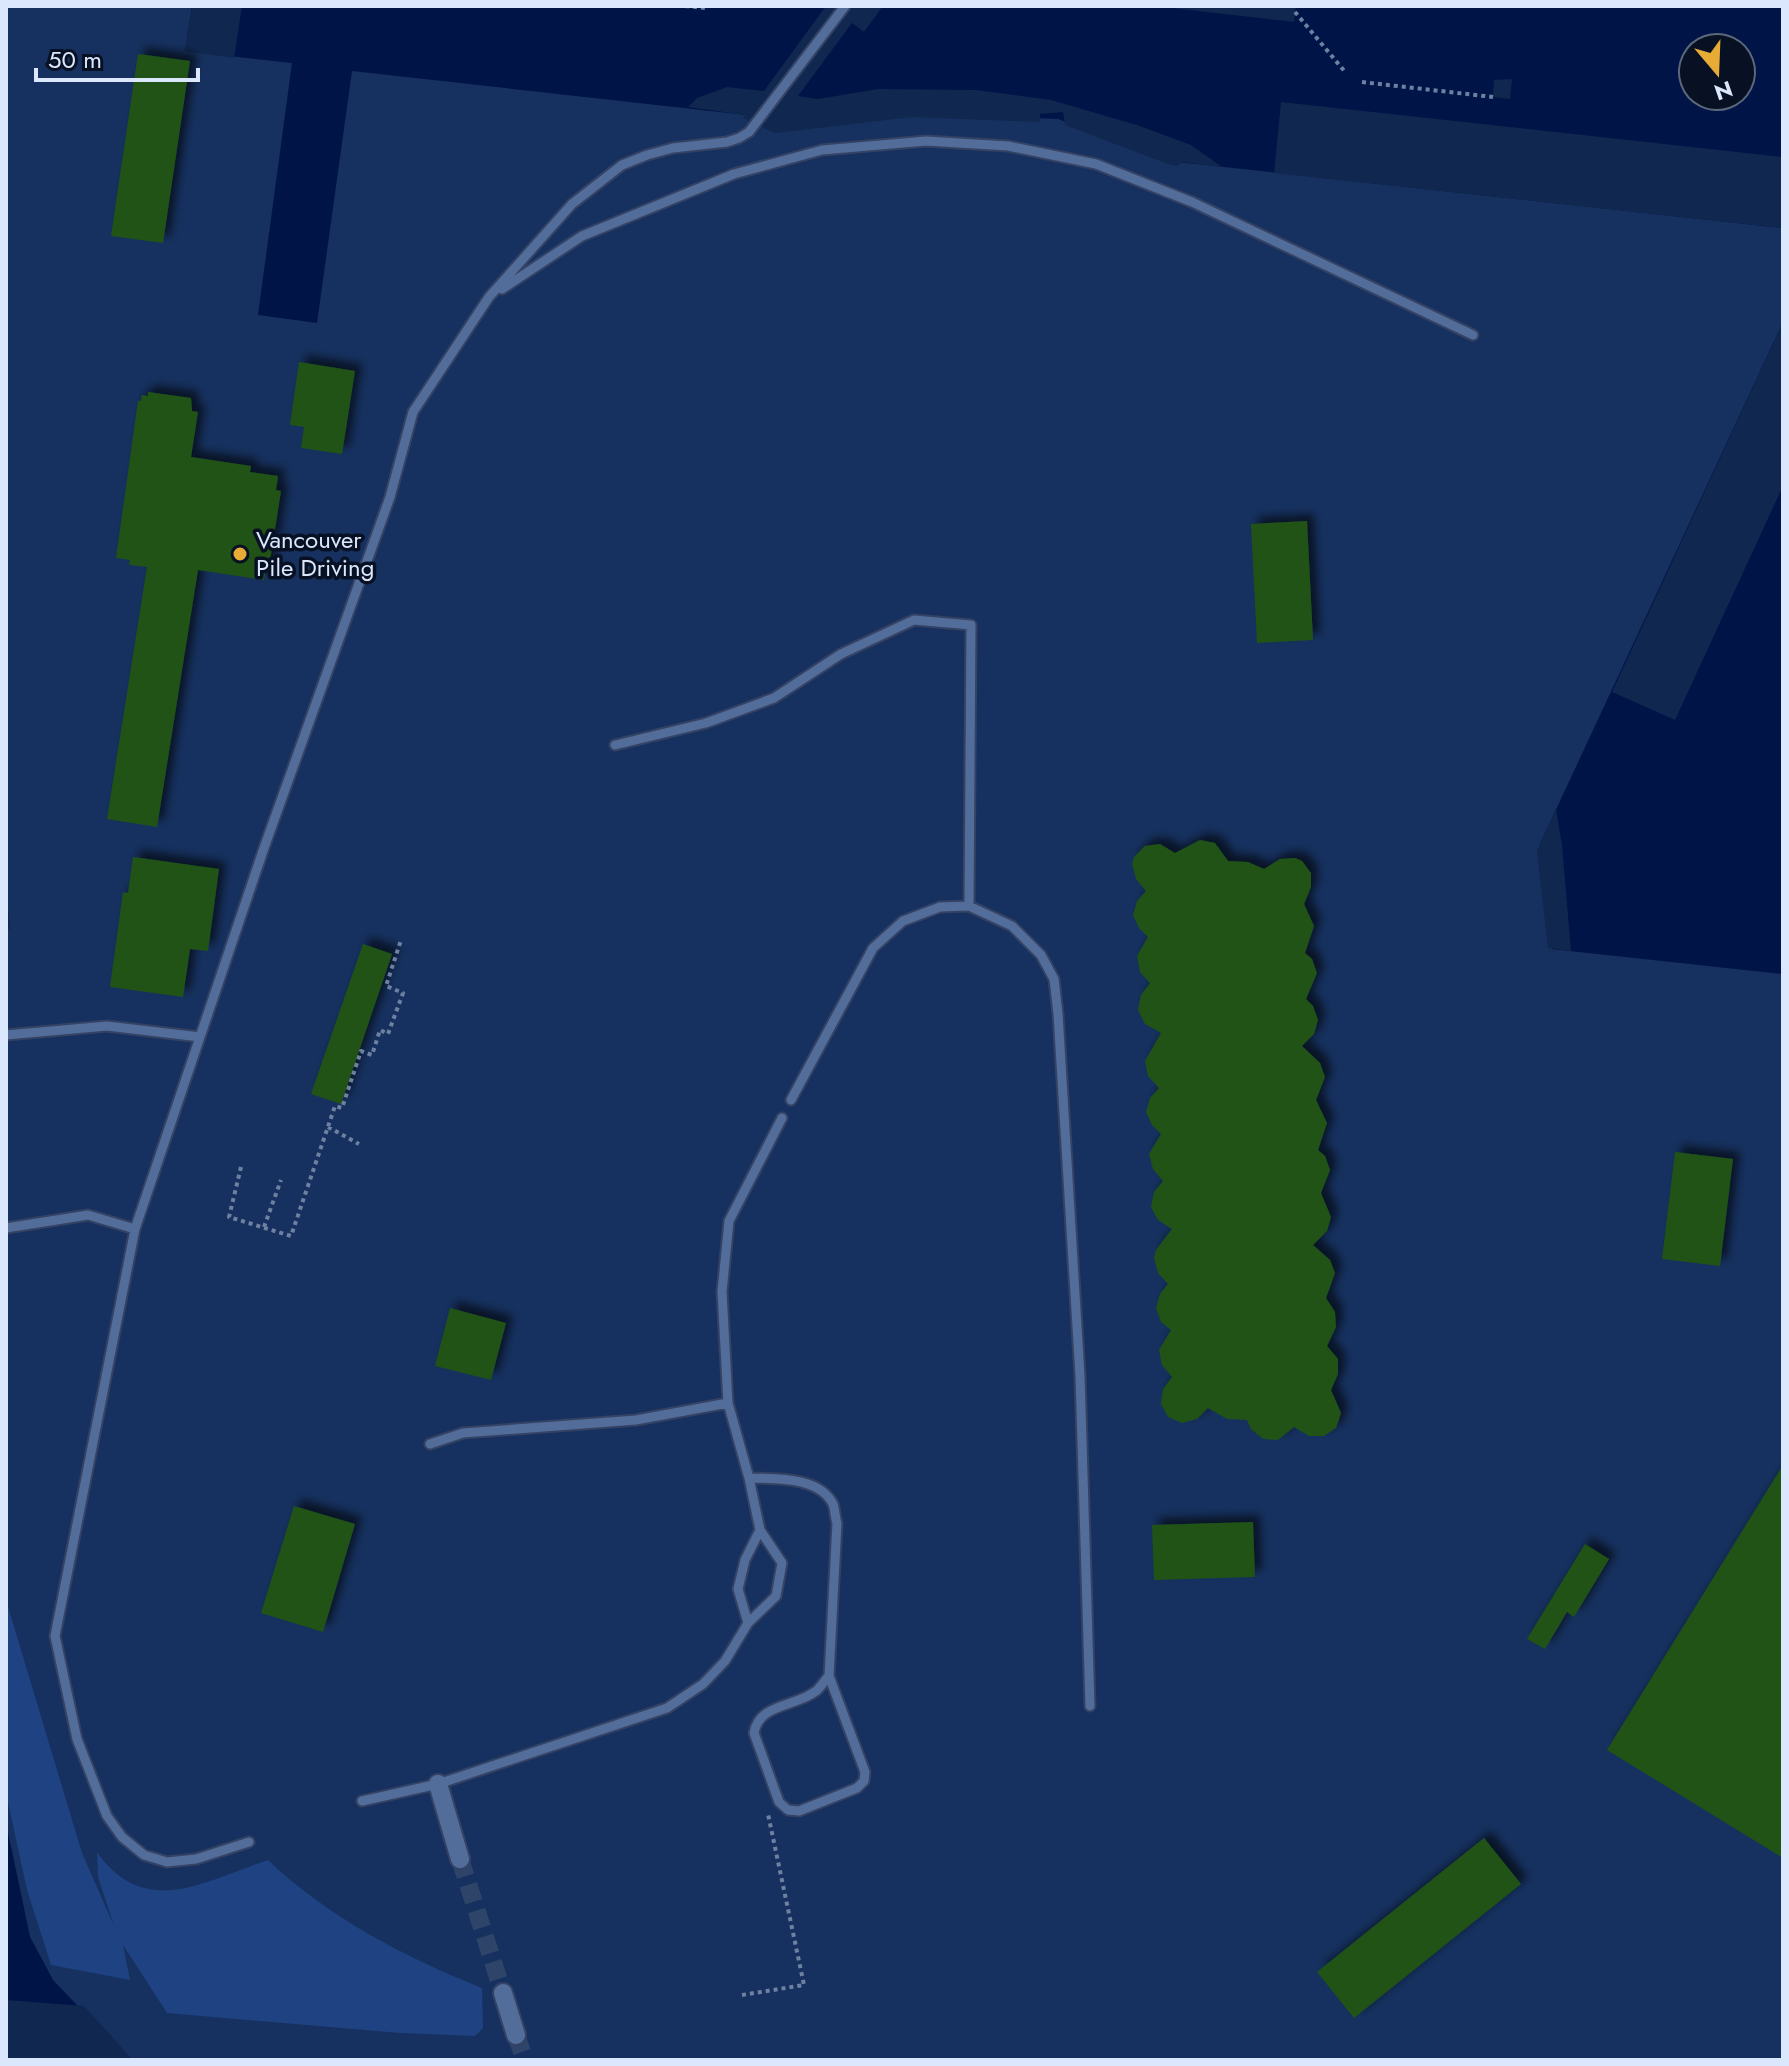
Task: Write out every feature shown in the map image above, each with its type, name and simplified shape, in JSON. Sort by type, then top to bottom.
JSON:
[{"type":"street","points":[[438,1784],[460,1859]]},
{"type":"street","points":[[503,1993],[516,2035]]},
{"type":"lane","points":[[249,1842],[196,1859],[167,1862],[144,1855],[122,1837],[107,1816],[77,1739],[55,1636],[135,1229],[264,848],[390,497],[413,412],[489,297],[572,204],[622,165],[673,148],[727,142],[749,132],[845,6]]},
{"type":"lane","points":[[489,297],[582,236],[734,174],[822,150],[926,141],[1008,146],[1096,164],[1192,202],[1473,335]]},
{"type":"lane","points":[[615,745],[706,723],[774,698],[841,654],[914,620],[971,625],[969,906]]},
{"type":"lane","points":[[791,1100],[873,948],[903,921],[940,907],[969,906],[1012,926],[1041,955],[1054,979],[1080,1376],[1090,1706]]},
{"type":"lane","points":[[6,1035],[107,1026],[200,1037]]},
{"type":"lane","points":[[362,1801],[438,1784],[667,1708],[711,1677],[725,1661],[748,1623],[776,1596],[782,1563],[760,1530],[728,1403],[722,1292],[729,1221],[782,1118]]},
{"type":"lane","points":[[6,1228],[88,1215],[135,1229]]},
{"type":"lane","points":[[430,1444],[463,1433],[610,1423],[728,1403]]},
{"type":"lane","points":[[749,1478],[796,1481],[821,1491],[833,1504],[837,1523],[829,1676],[865,1772],[864,1781],[857,1788],[799,1811],[788,1810],[779,1802],[754,1733],[756,1723],[766,1713],[815,1692],[829,1676]]},
{"type":"lane","points":[[748,1623],[738,1589],[745,1560],[760,1530]]},
{"type":"path","points":[[685,6],[705,8]]},
{"type":"path","points":[[1295,12],[1346,73]]},
{"type":"path","points":[[1362,82],[1493,97]]},
{"type":"path","points":[[241,1167],[229,1217],[291,1236],[335,1106],[342,1108],[361,1051],[372,1055],[380,1030],[388,1034],[403,993],[386,986],[401,940]]},
{"type":"path","points":[[328,1127],[359,1144]]},
{"type":"path","points":[[264,1227],[281,1180]]},
{"type":"path","points":[[742,1995],[804,1985],[768,1812]]},
{"type":"shaded area","points":[[6,6],[192,6],[186,51],[746,115],[912,113],[1040,117],[1783,157],[1783,486],[1552,949],[1783,974],[1783,2060],[129,2060],[53,1980],[30,1937],[6,1823],[6,929],[10,929],[6,889]]},
{"type":"shaded area","points":[[192,6],[1783,6],[1783,228],[1169,161],[1058,119],[912,113],[747,115],[352,71],[317,323],[258,315],[292,63],[185,51]]},
{"type":"shaded area","points":[[1783,322],[1783,974],[1552,949],[1540,844]]},
{"type":"shaded area","points":[[6,1600],[82,1853],[114,1926],[98,1877],[97,1852],[116,1873],[135,1885],[155,1890],[198,1885],[268,1860],[342,1918],[425,1963],[482,1988],[483,2028],[475,2036],[400,2033],[167,2013],[123,1945],[130,1980],[51,1965],[27,1890],[6,1793]]},
{"type":"shaded area","points":[[6,1823],[30,1937],[53,1980],[129,2060],[6,2060]]},
{"type":"pier","points":[[192,6],[242,6],[234,58],[185,51]]},
{"type":"pier","points":[[826,6],[883,6],[864,32],[852,23],[798,96],[818,99],[878,89],[976,90],[1051,100],[1137,125],[1191,145],[1222,167],[1183,162],[1177,166],[1168,164],[1065,125],[1063,112],[1040,114],[1040,122],[912,117],[775,133],[743,118],[745,115],[688,107],[697,98],[727,87],[764,91]]},
{"type":"pier","points":[[1155,6],[1296,6],[1294,22]]},
{"type":"pier","points":[[1512,79],[1510,99],[1493,97],[1494,80]]},
{"type":"pier","points":[[1281,102],[1783,157],[1783,228],[1274,173]]},
{"type":"pier","points":[[1783,322],[1783,486],[1675,720],[1612,692]]},
{"type":"pier","points":[[1556,809],[1571,951],[1548,948],[1537,851]]},
{"type":"pier","points":[[6,2000],[84,2006],[133,2060],[6,2060]]},
{"type":"building","points":[[138,54],[190,61],[163,243],[111,236]]},
{"type":"building","points":[[299,362],[355,371],[342,454],[301,448],[304,427],[290,425]]},
{"type":"building","points":[[148,392],[191,398],[192,411],[198,412],[191,457],[251,466],[250,472],[278,476],[276,490],[281,491],[269,567],[266,567],[264,580],[198,570],[157,827],[107,819],[147,567],[129,565],[130,560],[116,558],[138,401],[141,401],[142,395],[148,396]]},
{"type":"building","points":[[1307,521],[1313,640],[1257,643],[1251,524]]},
{"type":"building","points":[[1200,840],[1215,843],[1228,861],[1248,862],[1264,869],[1280,859],[1295,858],[1302,861],[1311,873],[1311,887],[1304,904],[1314,926],[1305,953],[1312,959],[1317,973],[1306,999],[1313,1006],[1318,1020],[1314,1034],[1302,1046],[1320,1063],[1325,1077],[1316,1100],[1327,1123],[1318,1150],[1325,1156],[1330,1170],[1321,1193],[1331,1217],[1327,1231],[1313,1245],[1330,1260],[1335,1273],[1326,1298],[1335,1312],[1336,1327],[1327,1346],[1338,1359],[1338,1374],[1331,1390],[1341,1413],[1336,1428],[1324,1436],[1309,1436],[1294,1427],[1278,1440],[1263,1439],[1251,1429],[1247,1420],[1227,1419],[1208,1408],[1197,1419],[1182,1423],[1168,1417],[1161,1404],[1163,1389],[1172,1377],[1162,1365],[1159,1350],[1171,1330],[1161,1322],[1156,1308],[1160,1294],[1168,1284],[1158,1273],[1154,1258],[1156,1250],[1172,1229],[1158,1220],[1151,1207],[1154,1192],[1163,1181],[1153,1169],[1149,1154],[1161,1134],[1146,1112],[1150,1098],[1159,1088],[1148,1076],[1145,1061],[1161,1033],[1145,1024],[1138,1010],[1141,995],[1150,983],[1140,972],[1137,956],[1148,937],[1133,915],[1137,901],[1146,891],[1136,879],[1132,864],[1134,857],[1145,846],[1160,844],[1175,853]]},
{"type":"building","points":[[133,857],[219,869],[208,951],[190,949],[183,997],[110,987],[123,892],[128,893]]},
{"type":"building","points":[[363,944],[392,954],[341,1104],[311,1094]]},
{"type":"building","points":[[1675,1152],[1733,1159],[1720,1266],[1662,1259]]},
{"type":"building","points":[[450,1308],[506,1323],[491,1380],[435,1366]]},
{"type":"building","points":[[1783,1465],[1783,1858],[1607,1750]]},
{"type":"building","points":[[294,1506],[355,1524],[323,1632],[261,1613]]},
{"type":"building","points":[[1253,1522],[1255,1577],[1154,1580],[1152,1525]]},
{"type":"building","points":[[1585,1544],[1609,1559],[1574,1617],[1567,1612],[1545,1649],[1527,1639]]},
{"type":"building","points":[[1484,1838],[1521,1884],[1354,2018],[1317,1972]]},
{"type":"tunnel","points":[[460,1859],[503,1993]]},
{"type":"tunnel","points":[[516,2035],[525,2060]]},
{"type":"place","name":"Vancouver Pile Driving","points":[[240,554]]}]
